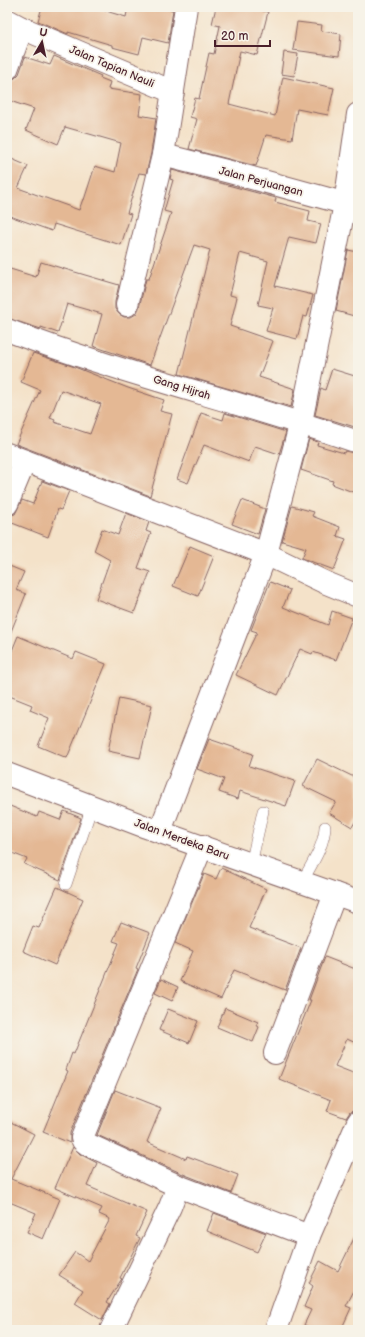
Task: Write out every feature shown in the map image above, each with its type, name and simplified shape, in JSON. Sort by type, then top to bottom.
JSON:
[{"type":"street","points":[[127,305],[163,156],[186,7]]},
{"type":"street","points":[[7,69],[14,24]]},
{"type":"street","name":"Jalan Tapian Nauli","points":[[14,24],[173,92]]},
{"type":"street","points":[[160,831],[266,554],[301,422],[352,205],[358,114]]},
{"type":"street","name":"Jalan Perjuangan","points":[[163,156],[230,172],[352,205]]},
{"type":"street","name":"Gang Hijrah","points":[[7,330],[54,348],[301,422],[358,442]]},
{"type":"street","points":[[7,504],[16,458],[266,554],[324,582],[358,596]]},
{"type":"street","name":"Jalan Merdeka Baru","points":[[7,774],[358,902]]},
{"type":"street","points":[[202,846],[82,1138],[87,1144],[178,1186],[309,1236]]},
{"type":"street","points":[[275,1053],[335,894]]},
{"type":"street","points":[[276,1330],[309,1236],[358,1122]]},
{"type":"street","points":[[111,1330],[170,1207],[178,1186]]},
{"type":"lane","points":[[66,884],[92,806]]},
{"type":"lane","points":[[251,864],[263,811]]},
{"type":"lane","points":[[302,882],[322,843],[325,827]]},
{"type":"building","points":[[42,7],[92,7],[126,17],[128,7],[158,7],[173,10],[168,43],[143,37],[139,54],[112,47],[112,45],[68,32],[68,34],[38,21]]},
{"type":"building","points":[[216,7],[248,7],[268,12],[257,55],[240,51],[229,104],[275,116],[283,77],[334,88],[328,115],[297,109],[292,139],[266,135],[256,166],[189,149],[197,119],[190,117],[195,98],[199,99],[209,53],[214,54],[220,26],[212,24]]},
{"type":"building","points":[[297,22],[322,25],[321,31],[341,34],[339,56],[293,50]]},
{"type":"building","points":[[284,52],[298,54],[294,76],[281,74]]},
{"type":"building","points":[[54,56],[101,76],[100,78],[110,82],[108,89],[142,94],[139,115],[156,118],[151,153],[146,174],[139,173],[127,213],[131,214],[121,245],[54,224],[52,231],[7,215],[7,157],[28,166],[18,188],[79,210],[83,199],[84,200],[95,166],[115,172],[121,143],[65,127],[58,144],[26,130],[34,109],[7,100],[7,93],[11,80],[19,74],[25,57],[50,65]]},
{"type":"building","points":[[172,170],[276,198],[275,202],[310,211],[308,221],[321,224],[316,243],[289,237],[275,286],[313,295],[307,317],[303,316],[297,339],[266,331],[273,308],[258,305],[268,261],[240,253],[230,295],[237,297],[230,326],[273,341],[259,377],[295,389],[291,407],[179,374],[210,250],[194,245],[150,365],[93,346],[102,314],[67,304],[58,333],[7,318],[7,268],[36,277],[41,262],[119,285],[115,309],[124,317],[131,317],[136,314],[139,308],[146,279],[149,279],[171,213],[164,211],[173,180],[170,179]]},
{"type":"building","points":[[348,250],[358,252],[358,317],[336,311]]},
{"type":"building","points":[[33,353],[164,400],[160,411],[172,414],[150,496],[16,444],[40,390],[21,382]],"holes":[[[61,390],[101,404],[90,434],[54,422],[55,420],[50,418]]]},
{"type":"building","points":[[332,369],[358,377],[358,429],[315,415],[321,388],[325,390]]},
{"type":"building","points":[[201,413],[223,420],[225,413],[286,432],[279,454],[255,446],[249,462],[204,445],[188,483],[177,479]]},
{"type":"building","points":[[309,439],[318,442],[317,445],[344,453],[345,451],[358,454],[358,494],[332,484],[333,481],[301,470]]},
{"type":"building","points":[[42,481],[69,491],[61,510],[58,509],[48,537],[7,521],[7,516],[15,514],[22,500],[33,504]]},
{"type":"building","points":[[242,500],[265,509],[258,534],[232,524]]},
{"type":"building","points":[[292,506],[314,512],[312,516],[340,527],[337,536],[346,539],[334,570],[302,558],[306,548],[282,541]]},
{"type":"building","points":[[126,513],[149,522],[146,531],[151,533],[138,568],[150,572],[134,613],[96,599],[110,560],[94,551],[102,529],[118,535]]},
{"type":"building","points":[[190,546],[214,556],[198,596],[173,586]]},
{"type":"building","points":[[7,565],[24,572],[16,590],[26,594],[8,639],[7,639]]},
{"type":"building","points":[[270,582],[290,590],[283,607],[328,625],[332,611],[352,618],[336,660],[313,652],[312,654],[300,649],[278,695],[236,675],[257,632],[251,630]]},
{"type":"building","points":[[18,636],[73,659],[76,652],[106,664],[67,758],[38,746],[49,718],[30,710],[32,705],[7,695],[7,663]]},
{"type":"building","points":[[119,698],[152,705],[140,758],[108,751]]},
{"type":"building","points":[[209,739],[253,754],[249,766],[295,781],[286,806],[240,791],[238,799],[219,792],[224,779],[197,769]]},
{"type":"building","points":[[317,759],[358,779],[358,817],[352,827],[329,813],[336,802],[303,786]]},
{"type":"building","points":[[10,806],[37,817],[39,812],[60,820],[64,811],[81,818],[60,880],[24,864],[27,859],[7,851],[7,814]]},
{"type":"building","points":[[221,868],[266,889],[249,928],[301,948],[285,990],[234,970],[221,999],[180,981],[193,951],[175,943],[204,874],[216,879]]},
{"type":"building","points":[[57,887],[83,899],[55,965],[23,951],[33,926],[39,928]]},
{"type":"building","points":[[121,922],[150,933],[136,968],[138,969],[70,1133],[70,1143],[43,1132],[68,1071],[66,1070],[72,1053],[74,1054],[119,943],[113,941]]},
{"type":"building","points":[[325,957],[358,970],[358,1044],[347,1039],[335,1066],[358,1075],[358,1098],[353,1111],[350,1112],[346,1118],[327,1111],[331,1100],[279,1079],[311,1000],[309,1000]]},
{"type":"building","points":[[161,979],[178,987],[172,1001],[155,993]]},
{"type":"building","points":[[225,1008],[258,1022],[256,1025],[259,1027],[253,1042],[217,1027]]},
{"type":"building","points":[[168,1009],[198,1021],[189,1043],[159,1030]]},
{"type":"building","points":[[115,1090],[161,1108],[147,1142],[186,1159],[187,1156],[238,1175],[231,1193],[183,1174],[97,1135]]},
{"type":"building","points":[[7,1120],[34,1134],[11,1179],[60,1199],[43,1239],[27,1232],[36,1213],[7,1201]]},
{"type":"building","points":[[73,1147],[80,1154],[97,1163],[87,1186],[147,1212],[136,1236],[140,1238],[120,1278],[122,1279],[107,1302],[110,1304],[102,1320],[75,1303],[83,1290],[59,1275],[75,1252],[88,1261],[110,1219],[99,1214],[102,1208],[55,1188]]},
{"type":"building","points":[[214,1213],[266,1233],[257,1252],[207,1231]]},
{"type":"building","points":[[358,1230],[358,1283],[346,1306],[351,1308],[341,1330],[316,1330],[304,1325],[311,1310],[304,1307],[313,1286],[309,1283],[320,1261],[338,1271]]}]
